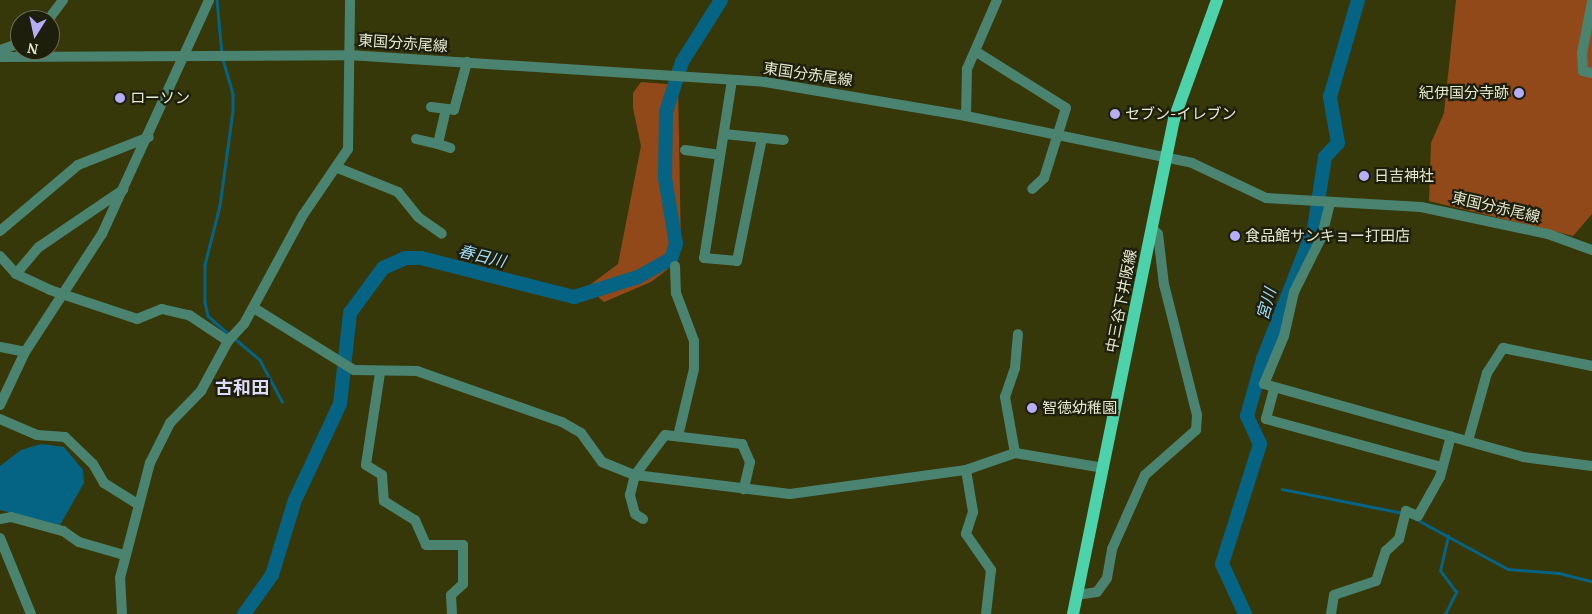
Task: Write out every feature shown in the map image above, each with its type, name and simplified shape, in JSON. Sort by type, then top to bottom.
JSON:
[{"type":"main road","name":"中三谷下井阪線","points":[[1073,614],[1165,159],[1186,82],[1217,0]]},
{"type":"street","points":[[0,405],[25,352],[63,295],[123,190],[149,137],[208,0]]},
{"type":"street","points":[[122,614],[120,578],[136,503],[170,423],[201,392],[228,341],[254,308],[303,215],[338,168],[348,149],[350,0]]},
{"type":"street","points":[[966,116],[968,68],[997,0]]},
{"type":"street","points":[[1592,2],[1582,52],[1583,70],[1592,73]]},
{"type":"street","points":[[975,51],[1014,79],[1063,102],[1067,116],[1061,134],[1044,178],[1032,189]]},
{"type":"street","name":"東国分赤尾線","points":[[0,57],[349,55],[668,75],[732,80],[843,93],[1061,134],[1165,159],[1192,163],[1266,198],[1311,203],[1421,206],[1548,234],[1591,249]]},
{"type":"street","points":[[431,107],[454,110],[467,62]]},
{"type":"street","points":[[732,80],[720,155],[717,193],[701,254],[737,261],[762,138]]},
{"type":"street","points":[[438,144],[446,109]]},
{"type":"street","points":[[724,134],[784,140]]},
{"type":"street","points":[[0,231],[78,165],[149,137]]},
{"type":"street","points":[[416,140],[450,148]]},
{"type":"street","points":[[685,150],[720,155]]},
{"type":"street","points":[[338,168],[398,192],[418,217],[442,234]]},
{"type":"street","points":[[16,274],[39,246],[123,190]]},
{"type":"street","points":[[1326,203],[1321,238],[1294,292],[1284,336],[1264,384],[1274,389],[1541,461],[1592,466]]},
{"type":"street","points":[[1076,595],[1097,592],[1107,578],[1112,550],[1145,475],[1196,430],[1197,415],[1164,285],[1158,234],[1152,228]]},
{"type":"street","points":[[0,256],[16,274],[63,295],[137,319],[162,309],[190,315],[228,341]]},
{"type":"street","points":[[675,266],[676,294],[690,326],[694,361],[678,436]]},
{"type":"street","points":[[254,308],[354,370],[380,373],[416,372],[562,422],[581,433],[602,462],[635,475],[790,494],[966,470],[1015,453],[1104,468]]},
{"type":"street","points":[[1015,453],[1006,397],[1015,368],[1018,334]]},
{"type":"street","points":[[0,347],[25,352]]},
{"type":"street","points":[[1468,441],[1487,373],[1503,348],[1592,366]]},
{"type":"street","points":[[380,373],[366,465],[382,475],[384,501],[415,520],[426,546],[463,545],[462,584],[451,596],[452,614]]},
{"type":"street","points":[[1274,389],[1266,419],[1442,467]]},
{"type":"street","points":[[0,419],[37,435],[65,437],[92,464],[104,483],[136,503]]},
{"type":"street","points":[[643,519],[635,514],[630,495],[635,475],[665,435],[742,444],[750,462],[744,489]]},
{"type":"street","points":[[1331,614],[1334,596],[1376,581],[1386,551],[1399,539],[1406,511],[1418,516],[1442,467],[1451,436]]},
{"type":"street","points":[[966,470],[973,512],[966,534],[991,570],[986,614]]},
{"type":"street","points":[[0,520],[11,517],[63,531],[79,542],[124,554]]},
{"type":"street","points":[[0,538],[31,614]]},
{"type":"shaded area","points":[[1456,0],[1592,0],[1592,214],[1573,236],[1429,201],[1431,143],[1444,113]]},
{"type":"shaded area","points":[[641,82],[678,85],[681,248],[668,269],[651,282],[604,302],[587,287],[618,264],[641,146],[633,108],[633,93]]},
{"type":"water","points":[[41,444],[64,447],[83,470],[84,483],[60,525],[0,510],[0,466],[21,450]]},
{"type":"waterway","points":[[217,0],[222,54]]},
{"type":"waterway","name":"春日川","points":[[244,614],[272,575],[295,500],[340,404],[350,313],[383,268],[405,258],[421,258],[574,297],[638,277],[671,259],[676,244],[665,178],[666,112],[682,62],[721,0]]},
{"type":"waterway","name":"宮川","points":[[1245,614],[1222,564],[1260,444],[1247,416],[1263,359],[1314,228],[1325,157],[1338,143],[1330,97],[1358,0]]},
{"type":"waterway","points":[[223,59],[233,95],[233,111],[220,206],[205,265],[205,302],[208,316],[229,334]]},
{"type":"waterway","points":[[234,338],[260,360],[282,401]]},
{"type":"waterway","points":[[1282,489],[1403,513]]},
{"type":"waterway","points":[[1418,520],[1508,569],[1559,573],[1592,581]]},
{"type":"waterway","points":[[1445,614],[1456,592],[1440,571],[1448,536]]},
{"type":"place","name":"紀伊国分寺跡","points":[[1519,93]]},
{"type":"place","name":"ローソン","points":[[120,98]]},
{"type":"place","name":"セブン-イレブン","points":[[1115,114]]},
{"type":"place","name":"日吉神社","points":[[1364,176]]},
{"type":"place","name":"食品館サンキョー打田店","points":[[1235,236]]},
{"type":"place","name":"智徳幼稚園","points":[[1032,408]]},
{"type":"district","name":"古和田","points":[[242,387]]}]
